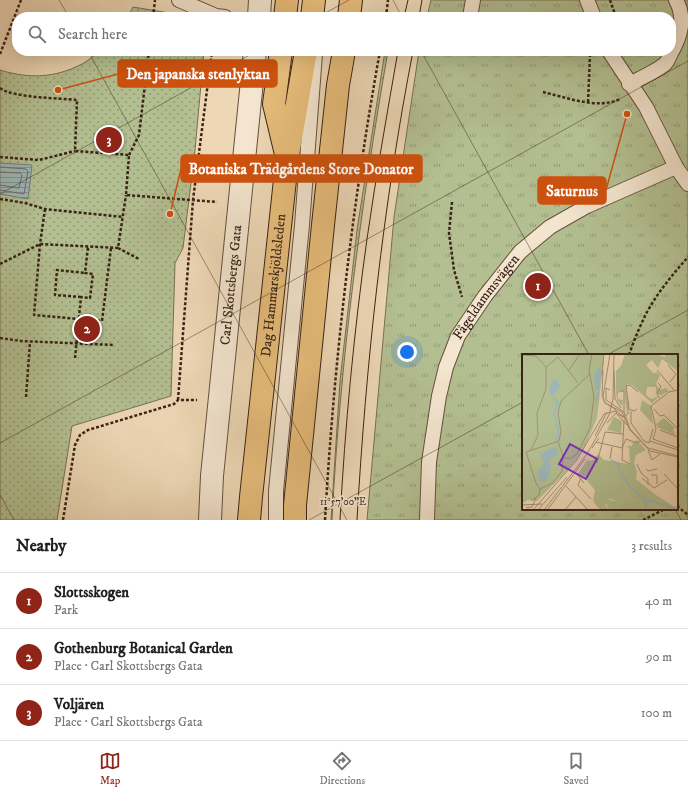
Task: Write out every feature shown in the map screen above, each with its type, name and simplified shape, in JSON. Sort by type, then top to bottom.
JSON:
[{"type":"main road","points":[[286,12],[287,0]]},
{"type":"main road","points":[[313,12],[314,0]]},
{"type":"main road","points":[[350,12],[351,0]]},
{"type":"main road","points":[[280,56],[274,104],[287,161]]},
{"type":"main road","name":"Dag Hammarskjöldsleden","points":[[249,520],[250,497],[287,161],[305,56]]},
{"type":"main road","points":[[295,520],[324,217],[338,85],[343,56]]},
{"type":"street","points":[[259,12],[260,0]]},
{"type":"street","name":"Carl Skottsbergs Gata","points":[[210,520],[212,476],[254,56]]},
{"type":"lane","points":[[179,0],[207,12]]},
{"type":"lane","points":[[318,12],[319,0]]},
{"type":"lane","points":[[471,12],[473,0]]},
{"type":"lane","points":[[587,0],[592,12]]},
{"type":"lane","points":[[676,0],[681,12],[682,24],[676,46]]},
{"type":"lane","points":[[276,520],[276,491],[302,225],[315,56]]},
{"type":"lane","points":[[612,56],[631,87],[646,107],[676,167],[688,184]]},
{"type":"lane","points":[[631,87],[659,68],[666,62],[670,56]]},
{"type":"lane","name":"Fågeldammsvägen","points":[[427,520],[429,462],[439,396],[446,367],[458,336],[476,309],[520,252],[550,227],[587,206],[676,167]]},
{"type":"path","points":[[16,12],[21,0]]},
{"type":"path","points":[[154,12],[155,0]]},
{"type":"path","points":[[387,12],[388,0]]},
{"type":"path","points":[[0,54],[12,23]]},
{"type":"path","points":[[118,248],[126,195],[129,155],[139,135],[149,56]]},
{"type":"path","points":[[63,520],[75,445],[80,435],[88,430],[174,404],[178,400],[193,200],[211,56]]},
{"type":"path","points":[[325,520],[337,361],[352,231],[371,98],[379,56]]},
{"type":"path","points":[[588,102],[589,56]]},
{"type":"path","points":[[148,62],[152,63]]},
{"type":"path","points":[[543,92],[602,104],[615,101],[631,87]]},
{"type":"path","points":[[0,88],[3,91],[16,94],[77,100],[75,151]]},
{"type":"path","points":[[0,157],[39,160],[75,151],[129,155]]},
{"type":"path","points":[[126,195],[239,204]]},
{"type":"path","points":[[0,199],[25,203],[45,209],[123,217]]},
{"type":"path","points":[[452,202],[448,233],[454,270],[464,300],[476,309]]},
{"type":"path","points":[[45,209],[40,244],[34,315],[102,321],[111,248]]},
{"type":"path","points":[[0,264],[40,244],[118,248],[139,259]]},
{"type":"path","points":[[85,273],[88,247]]},
{"type":"path","points":[[629,354],[637,333],[648,311],[675,272],[688,257]]},
{"type":"path","points":[[57,270],[85,273],[93,274],[90,298],[55,295],[57,270]]},
{"type":"path","points":[[75,358],[81,297]]},
{"type":"path","points":[[0,338],[30,342],[114,345]]},
{"type":"path","points":[[26,397],[30,342]]},
{"type":"path","points":[[178,400],[220,400]]},
{"type":"path","points":[[678,507],[688,515]]},
{"type":"path","points":[[643,520],[663,510]]},
{"type":"green space","points":[[431,0],[688,0],[688,520],[367,520],[394,217],[418,56],[676,56],[676,12],[428,12]]},
{"type":"green space","points":[[133,7],[163,12],[130,12]]},
{"type":"green space","points":[[93,56],[204,56],[195,150],[183,248],[175,263],[171,396],[72,426],[57,520],[0,520],[0,70],[21,75],[42,76],[72,69]]},
{"type":"green space","points":[[384,56],[387,56],[369,167],[353,284],[340,402],[331,520],[340,381],[357,230]]},
{"type":"water","points":[[0,163],[32,165],[28,199],[0,194]]},
{"type":"tram line","points":[[405,12],[408,0]]},
{"type":"tram line","points":[[420,12],[422,0]]},
{"type":"tram line","points":[[340,520],[350,379],[362,274],[374,192],[397,56]]},
{"type":"tram line","points":[[357,520],[365,402],[384,226],[402,109],[412,56]]},
{"type":"place","name":"Den japanska stenlyktan","points":[[58,90]]},
{"type":"place","name":"Saturnus","points":[[627,114]]},
{"type":"place","name":"Voljären","points":[[109,140]]},
{"type":"place","name":"Botaniska Trädgårdens Store Donator","points":[[170,214]]},
{"type":"place","name":"Slottsskogen","points":[[538,286]]},
{"type":"place","name":"Gothenburg Botanical Garden","points":[[87,329]]}]
